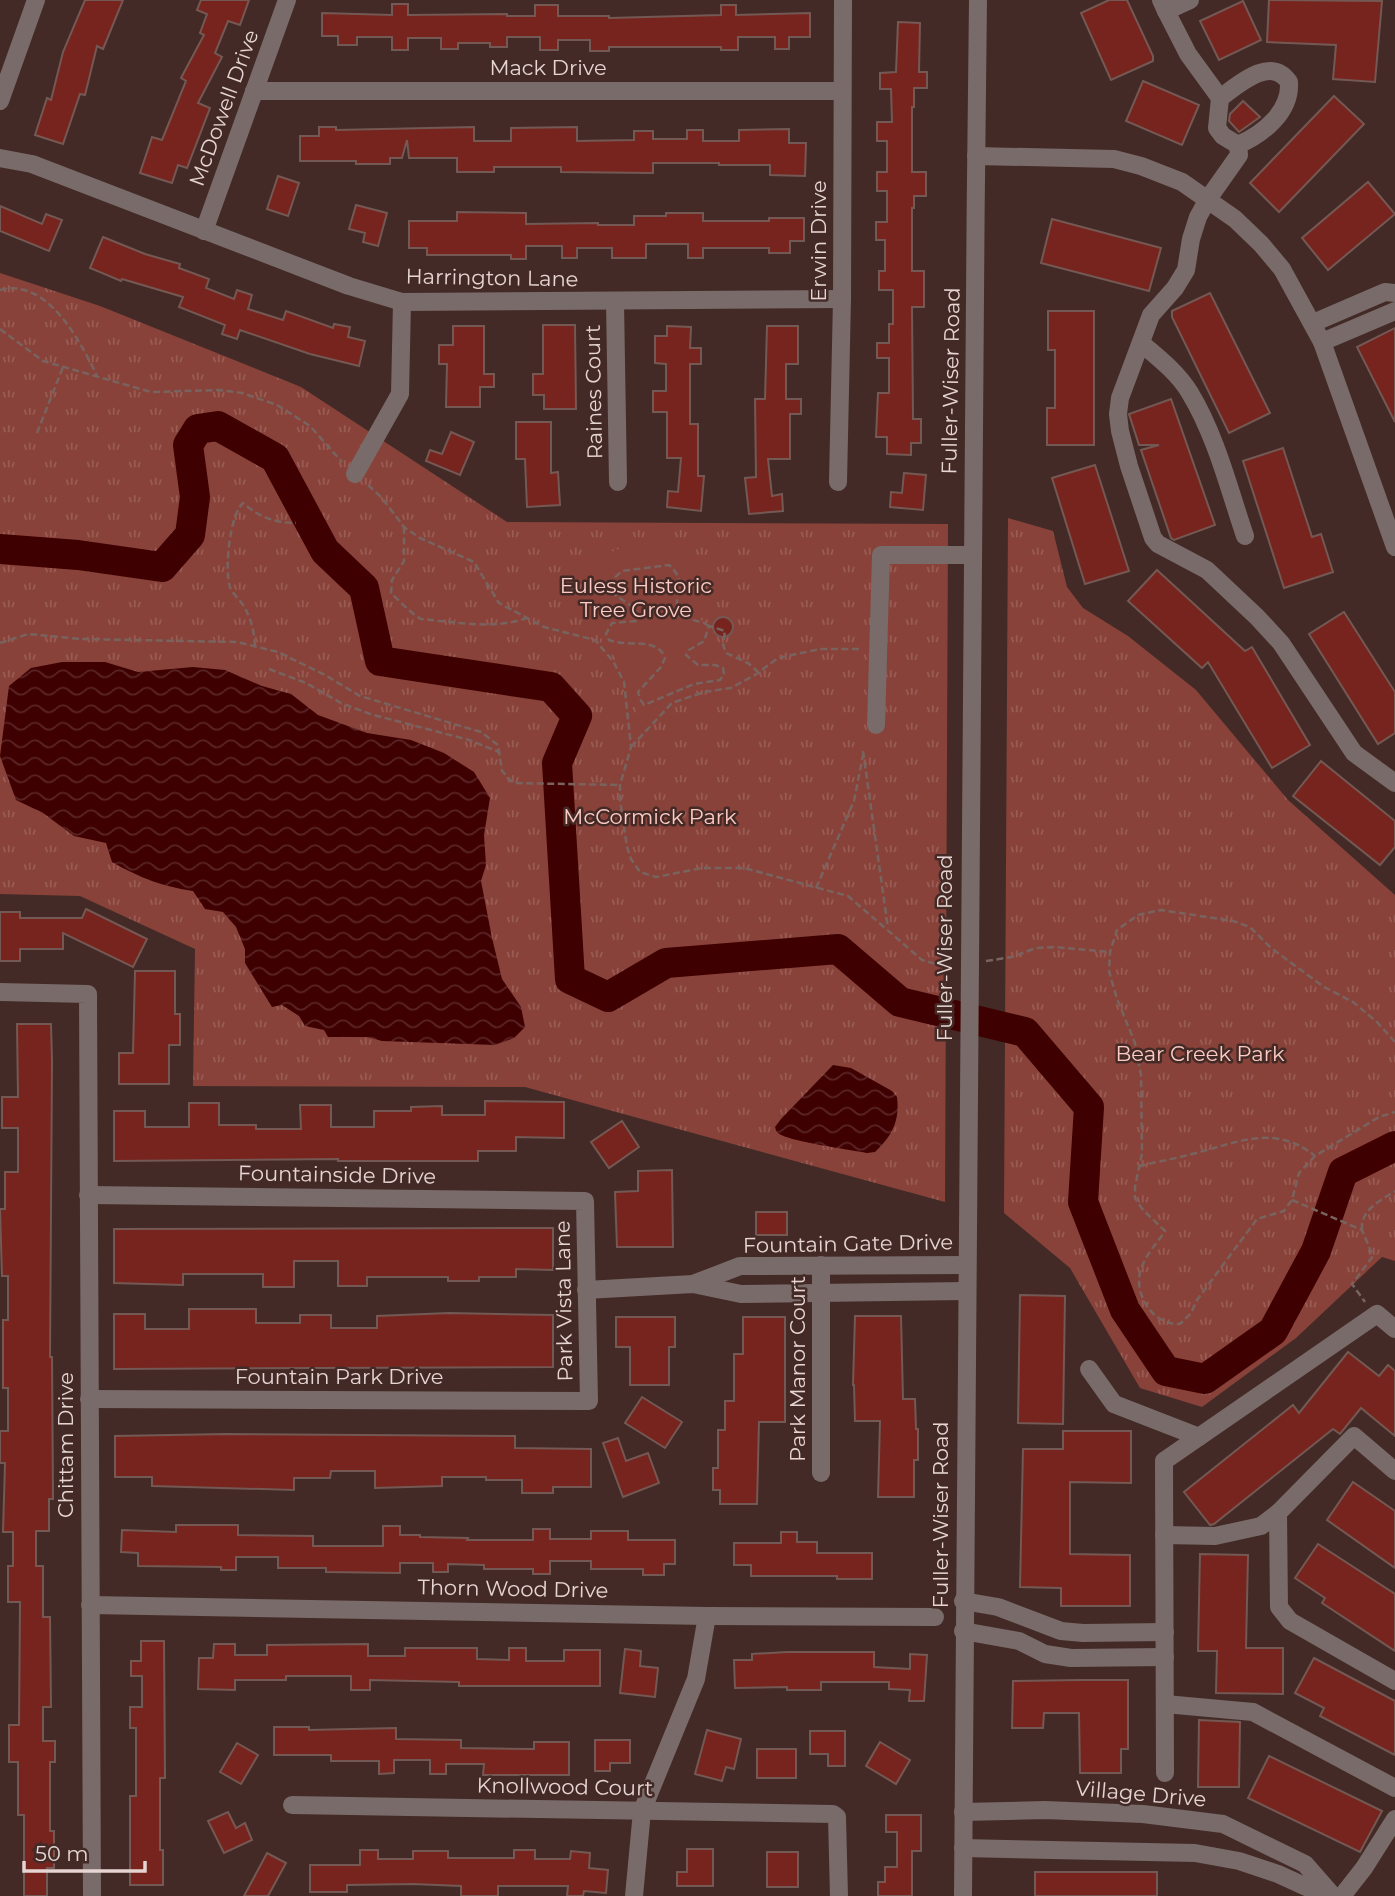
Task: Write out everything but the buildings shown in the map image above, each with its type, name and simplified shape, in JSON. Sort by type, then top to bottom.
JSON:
[{"type":"street","points":[[0,101],[36,0]]},
{"type":"street","name":"McDowell Drive","points":[[204,231],[287,0]]},
{"type":"street","name":"Erwin Drive","points":[[838,482],[842,299],[843,0]]},
{"type":"street","name":"Fuller-Wiser Road","points":[[964,1896],[967,1089],[962,958],[972,555],[978,0]]},
{"type":"street","points":[[1190,0],[1164,5],[1188,54],[1220,98],[1217,128],[1223,136],[1238,145]]},
{"type":"street","points":[[1220,98],[1245,79],[1261,72],[1274,71],[1284,74],[1289,82],[1287,101],[1279,114],[1252,138],[1238,145]]},
{"type":"street","name":"Mack Drive","points":[[254,91],[842,91]]},
{"type":"street","points":[[1238,145],[1239,155],[1208,199],[1194,229],[1182,280],[1151,315],[1127,375],[1118,414],[1129,467],[1153,538],[1158,544],[1207,570],[1257,617],[1281,643],[1354,753],[1395,783]]},
{"type":"street","points":[[976,156],[1114,159],[1182,182],[1235,219],[1282,269],[1322,342],[1395,547]]},
{"type":"street","name":"Harrington Lane","points":[[0,158],[32,164],[349,286],[402,302],[842,299]]},
{"type":"street","points":[[1313,324],[1385,292],[1395,293]]},
{"type":"street","points":[[355,474],[400,394],[402,302]]},
{"type":"street","name":"Raines Court","points":[[615,302],[618,482]]},
{"type":"street","points":[[1322,342],[1395,311]]},
{"type":"street","points":[[1141,343],[1166,363],[1190,393],[1211,439],[1245,536]]},
{"type":"street","points":[[876,725],[881,555],[972,555]]},
{"type":"street","name":"Chittam Drive","points":[[0,992],[88,994],[92,1896]]},
{"type":"street","name":"Fountainside Drive","points":[[88,1195],[584,1201]]},
{"type":"street","name":"Park Vista Lane","points":[[584,1201],[589,1401]]},
{"type":"street","name":"Park Manor Court","points":[[821,1265],[821,1473]]},
{"type":"street","name":"Fountain Gate Drive","points":[[692,1284],[740,1266],[965,1265]]},
{"type":"street","name":"Fountain Gate Drive","points":[[586,1290],[692,1284],[741,1294],[965,1290]]},
{"type":"street","points":[[1165,1773],[1164,1461],[1377,1314],[1395,1329]]},
{"type":"street","points":[[1089,1369],[1114,1404],[1199,1437]]},
{"type":"street","name":"Fountain Park Drive","points":[[89,1399],[589,1401]]},
{"type":"street","points":[[1164,1535],[1215,1536],[1261,1526],[1278,1513],[1354,1436],[1395,1471]]},
{"type":"street","points":[[1278,1513],[1279,1607],[1290,1621],[1395,1681]]},
{"type":"street","points":[[963,1601],[998,1608],[1061,1631],[1165,1632]]},
{"type":"street","name":"Thorn Wood Drive","points":[[90,1605],[707,1616],[935,1617]]},
{"type":"street","points":[[634,1896],[642,1811],[696,1679],[707,1616]]},
{"type":"street","points":[[963,1631],[1007,1639],[1045,1654],[1071,1658],[1165,1657]]},
{"type":"street","points":[[1165,1704],[1252,1712],[1395,1788]]},
{"type":"street","name":"Knollwood Court","points":[[292,1805],[833,1814],[837,1817],[839,1896]]},
{"type":"street","name":"Village Drive","points":[[963,1812],[1045,1810],[1143,1814],[1223,1824],[1306,1864],[1333,1896]]},
{"type":"street","points":[[1342,1896],[1364,1868],[1395,1819]]},
{"type":"street","points":[[963,1848],[1195,1853],[1239,1861],[1278,1874],[1326,1896]]},
{"type":"path","points":[[0,290],[10,287],[32,293],[54,309],[71,325],[97,376]]},
{"type":"path","points":[[0,329],[43,361],[151,392],[219,390],[242,393],[277,405],[310,426],[355,474],[382,498],[404,527],[420,538],[474,562],[499,603],[544,627],[595,640],[613,661],[624,682],[631,747],[620,785],[627,847],[640,872],[656,877],[702,868],[744,868],[848,896],[922,960],[943,966],[962,958]]},
{"type":"path","points":[[37,433],[62,367]]},
{"type":"path","points":[[255,646],[253,625],[230,587],[229,565],[234,516],[243,503],[253,512],[270,520],[296,523]]},
{"type":"path","points":[[404,527],[404,561],[392,580],[391,593],[413,615],[421,620],[492,625],[510,624],[527,618]]},
{"type":"path","points":[[709,626],[704,641],[689,650],[686,655],[698,666],[715,665],[723,668],[724,674],[720,680],[694,684],[644,705],[638,692],[661,667],[664,659],[658,647],[653,644],[625,645],[609,640],[606,634],[612,623],[636,621],[637,615],[636,609],[615,595],[612,580],[622,571],[669,565],[680,584],[676,605],[679,617],[704,623],[725,631],[723,645],[726,653],[747,663],[758,672]]},
{"type":"path","points":[[0,643],[28,634],[81,639],[237,642],[255,646],[278,652],[326,675],[360,696],[481,732],[498,746],[502,771],[513,783],[620,785]]},
{"type":"path","points":[[631,747],[672,703],[704,692],[731,688],[778,658],[820,649],[878,652]]},
{"type":"path","points":[[269,669],[306,683],[341,703],[370,714],[469,740],[499,752]]},
{"type":"path","points":[[816,888],[854,802],[863,751],[888,928]]},
{"type":"path","points":[[1395,1042],[1353,1002],[1324,987],[1271,948],[1250,927],[1233,921],[1161,910],[1138,915],[1117,930],[1110,952],[1109,971],[1140,1063],[1142,1153],[1135,1198],[1143,1210],[1166,1231],[1143,1263],[1140,1274],[1146,1306],[1156,1319],[1171,1325],[1180,1324],[1191,1313],[1197,1300],[1257,1219],[1284,1211],[1292,1200],[1299,1173],[1315,1156],[1368,1124],[1395,1112]]},
{"type":"path","points":[[984,961],[1012,957],[1036,948],[1110,952]]},
{"type":"path","points":[[1139,1166],[1242,1139],[1274,1138],[1300,1143],[1315,1156]]},
{"type":"path","points":[[1377,1314],[1352,1284],[1373,1256],[1362,1230],[1363,1217],[1366,1211],[1395,1191]]},
{"type":"path","points":[[1292,1200],[1362,1230]]},
{"type":"green space","name":"McCormick Park","points":[[0,273],[100,306],[301,387],[507,522],[948,524],[945,1202],[525,1087],[193,1086],[195,949],[80,896],[0,894]]},
{"type":"green space","name":"Bear Creek Park","points":[[1008,518],[1053,531],[1067,587],[1083,608],[1128,636],[1196,690],[1288,800],[1395,895],[1395,1261],[1382,1257],[1296,1338],[1202,1407],[1140,1388],[1070,1268],[1004,1213]]},
{"type":"green space","name":"Euless Historic Tree Grove","points":[[630,545],[686,546],[705,565],[687,586],[692,608],[730,661],[746,672],[722,687],[693,691],[665,701],[638,731],[634,696],[622,667],[585,616],[581,563]]},
{"type":"water","points":[[62,662],[105,662],[138,672],[193,667],[225,670],[262,686],[291,694],[318,715],[367,733],[411,740],[444,753],[474,772],[490,798],[484,835],[486,865],[481,881],[492,938],[502,979],[521,1007],[525,1027],[514,1038],[495,1045],[328,1037],[324,1030],[305,1026],[299,1016],[282,1005],[272,1007],[245,963],[245,949],[236,927],[223,912],[205,909],[193,891],[170,887],[132,873],[112,862],[106,843],[74,836],[43,813],[16,800],[0,756],[9,686],[31,668]]},
{"type":"water","points":[[833,1065],[851,1068],[892,1091],[897,1097],[894,1128],[875,1152],[867,1153],[804,1142],[776,1131],[775,1127],[781,1119]]},
{"type":"waterway","points":[[0,549],[78,555],[162,567],[190,535],[195,497],[188,445],[198,429],[218,426],[275,458],[325,551],[364,588],[380,661],[551,687],[577,716],[557,763],[570,979],[608,997],[666,963],[838,949],[900,1002],[1025,1032],[1089,1107],[1083,1202],[1125,1310],[1166,1371],[1205,1379],[1273,1331],[1316,1251],[1343,1172],[1395,1146]]}]
